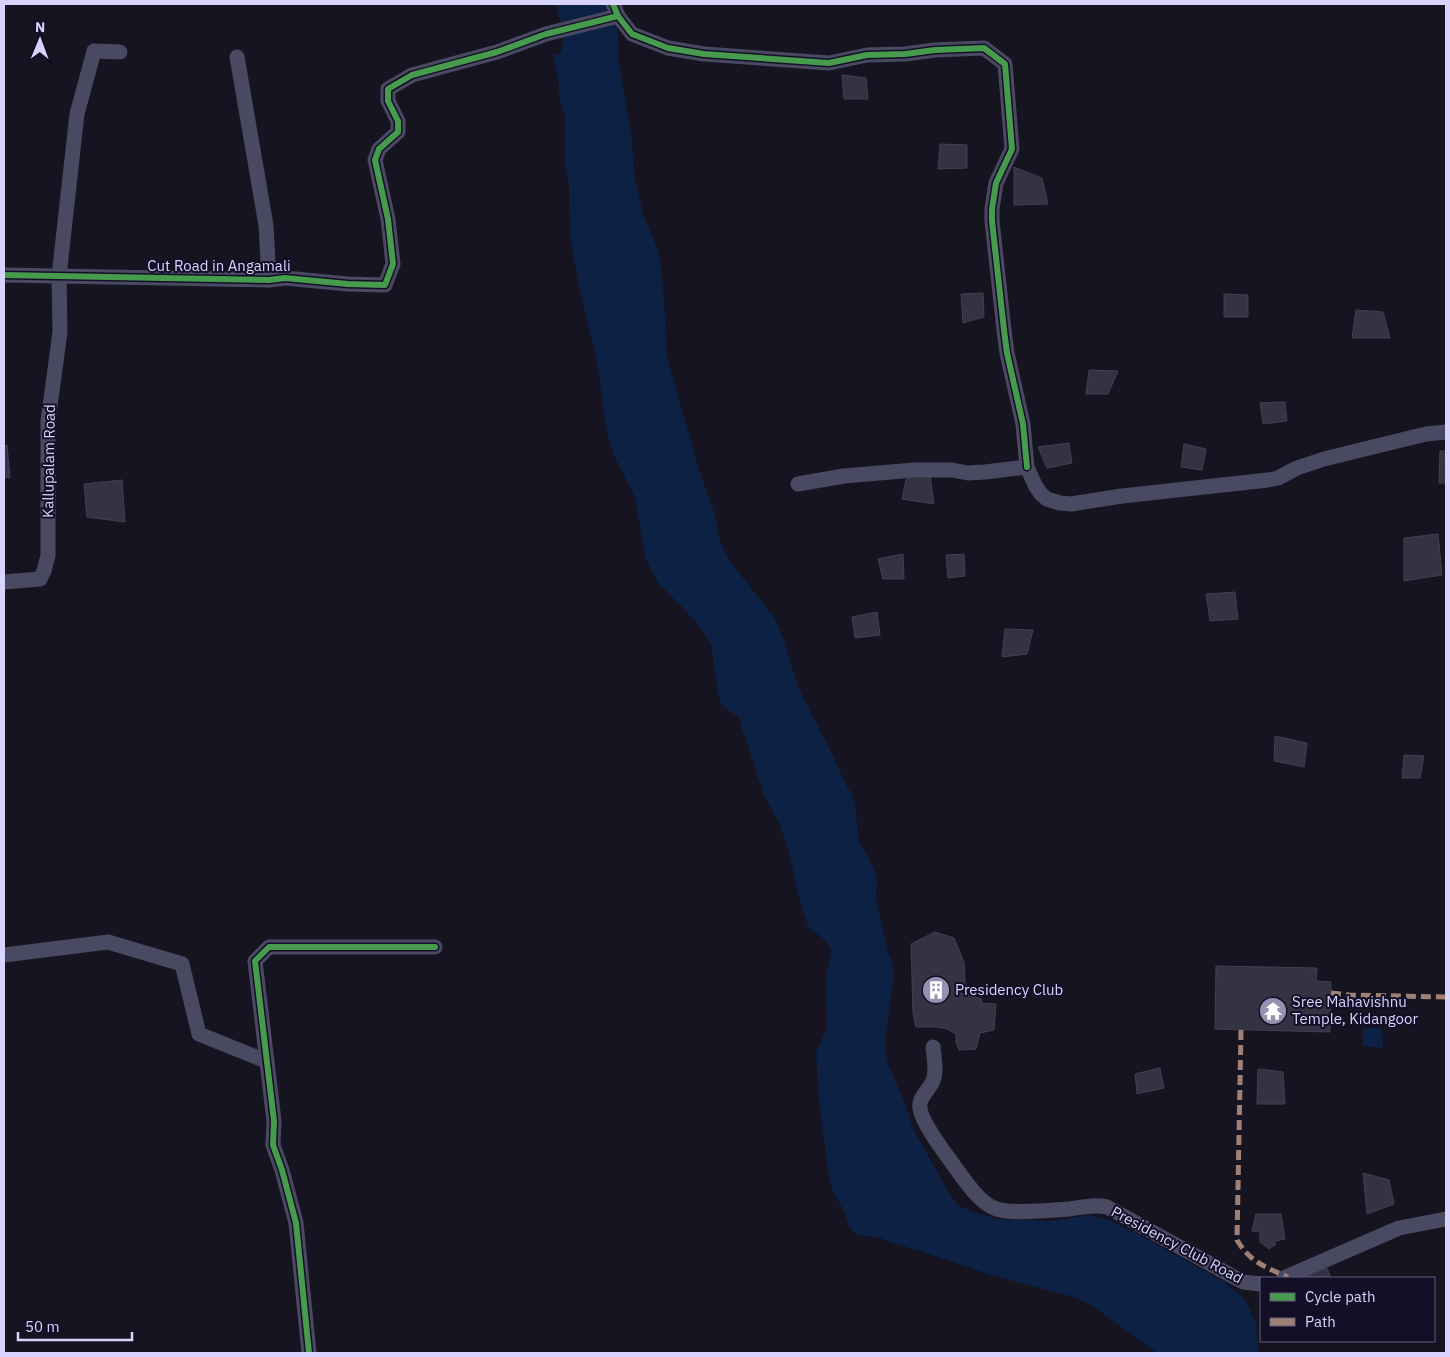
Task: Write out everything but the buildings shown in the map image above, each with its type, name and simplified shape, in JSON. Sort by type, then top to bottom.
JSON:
[{"type":"street","name":"Cut Road in Angamali","points":[[4,275],[269,280],[285,278],[348,284],[385,285],[393,264],[388,220],[374,160],[378,149],[398,132],[398,121],[388,101],[388,89],[412,75],[497,52],[616,10]]},
{"type":"street","points":[[616,10],[632,34],[668,48],[704,54],[829,62],[867,55],[984,48],[1005,64],[1012,149],[996,183],[992,222],[1007,353],[1023,424],[1027,466],[1035,485],[1047,499],[1060,504],[1071,504],[1122,496],[1268,480],[1278,478],[1297,468],[1324,459],[1426,434],[1446,432]]},
{"type":"street","points":[[58,276],[77,114],[91,60],[94,51],[120,52]]},
{"type":"street","points":[[237,58],[266,225],[269,280]]},
{"type":"street","name":"Kallupalam Road","points":[[4,582],[40,579],[48,555],[48,421],[60,332],[58,276]]},
{"type":"street","points":[[798,484],[844,476],[914,470],[952,470],[968,473],[1027,466]]},
{"type":"street","points":[[4,955],[108,942],[182,964],[199,1034],[266,1061]]},
{"type":"street","points":[[309,1353],[296,1223],[282,1170],[273,1145],[274,1121],[255,961],[269,946],[435,947]]},
{"type":"street","name":"Presidency Club Road","points":[[933,1047],[935,1074],[933,1081],[920,1100],[922,1114],[942,1149],[961,1175],[988,1205],[1000,1210],[1023,1212],[1094,1205],[1107,1207],[1243,1282],[1257,1284]]},
{"type":"street","points":[[1286,1277],[1391,1231],[1406,1226],[1446,1219]]},
{"type":"water","points":[[556,4],[611,4],[618,32],[618,58],[632,141],[634,175],[643,214],[659,253],[664,298],[667,358],[699,470],[715,515],[720,542],[729,560],[776,620],[799,689],[852,794],[859,841],[873,867],[877,879],[876,898],[887,950],[894,972],[885,1040],[887,1062],[914,1131],[950,1194],[959,1206],[998,1219],[1049,1221],[1091,1215],[1130,1230],[1223,1281],[1245,1299],[1256,1323],[1259,1353],[1157,1353],[1094,1307],[1077,1298],[994,1276],[878,1237],[854,1233],[849,1226],[844,1211],[832,1190],[818,1090],[816,1052],[827,1029],[826,976],[831,949],[823,938],[809,928],[801,906],[789,852],[780,825],[764,795],[738,716],[723,707],[719,698],[711,645],[687,612],[658,583],[645,557],[635,497],[614,456],[607,433],[597,362],[578,282],[570,236],[569,185],[565,165],[565,117],[560,100],[558,77],[553,55],[560,54],[563,41]]},
{"type":"water","points":[[1363,1028],[1382,1028],[1383,1048],[1363,1046]]},
{"type":"marked path","points":[[1331,993],[1446,997]]},
{"type":"marked path","points":[[1241,1030],[1237,1240],[1253,1259],[1265,1267],[1288,1277]]},
{"type":"cycle path","points":[[613,4],[618,16],[632,34],[668,48],[704,54],[829,63],[867,55],[984,48],[1005,64],[1012,149],[996,183],[992,221],[1007,353],[1023,424],[1027,467]]},
{"type":"cycle path","points":[[4,275],[269,280],[285,278],[348,284],[385,285],[393,264],[388,219],[375,160],[379,149],[398,132],[398,121],[388,101],[388,89],[412,75],[497,52],[546,34],[618,16]]},
{"type":"cycle path","points":[[309,1353],[296,1223],[282,1170],[273,1145],[274,1121],[255,961],[269,947],[435,947]]},
{"type":"place","name":"Presidency Club","points":[[936,990]]},
{"type":"place","name":"Sree Mahavishnu Temple, Kidangoor","points":[[1273,1011]]}]
